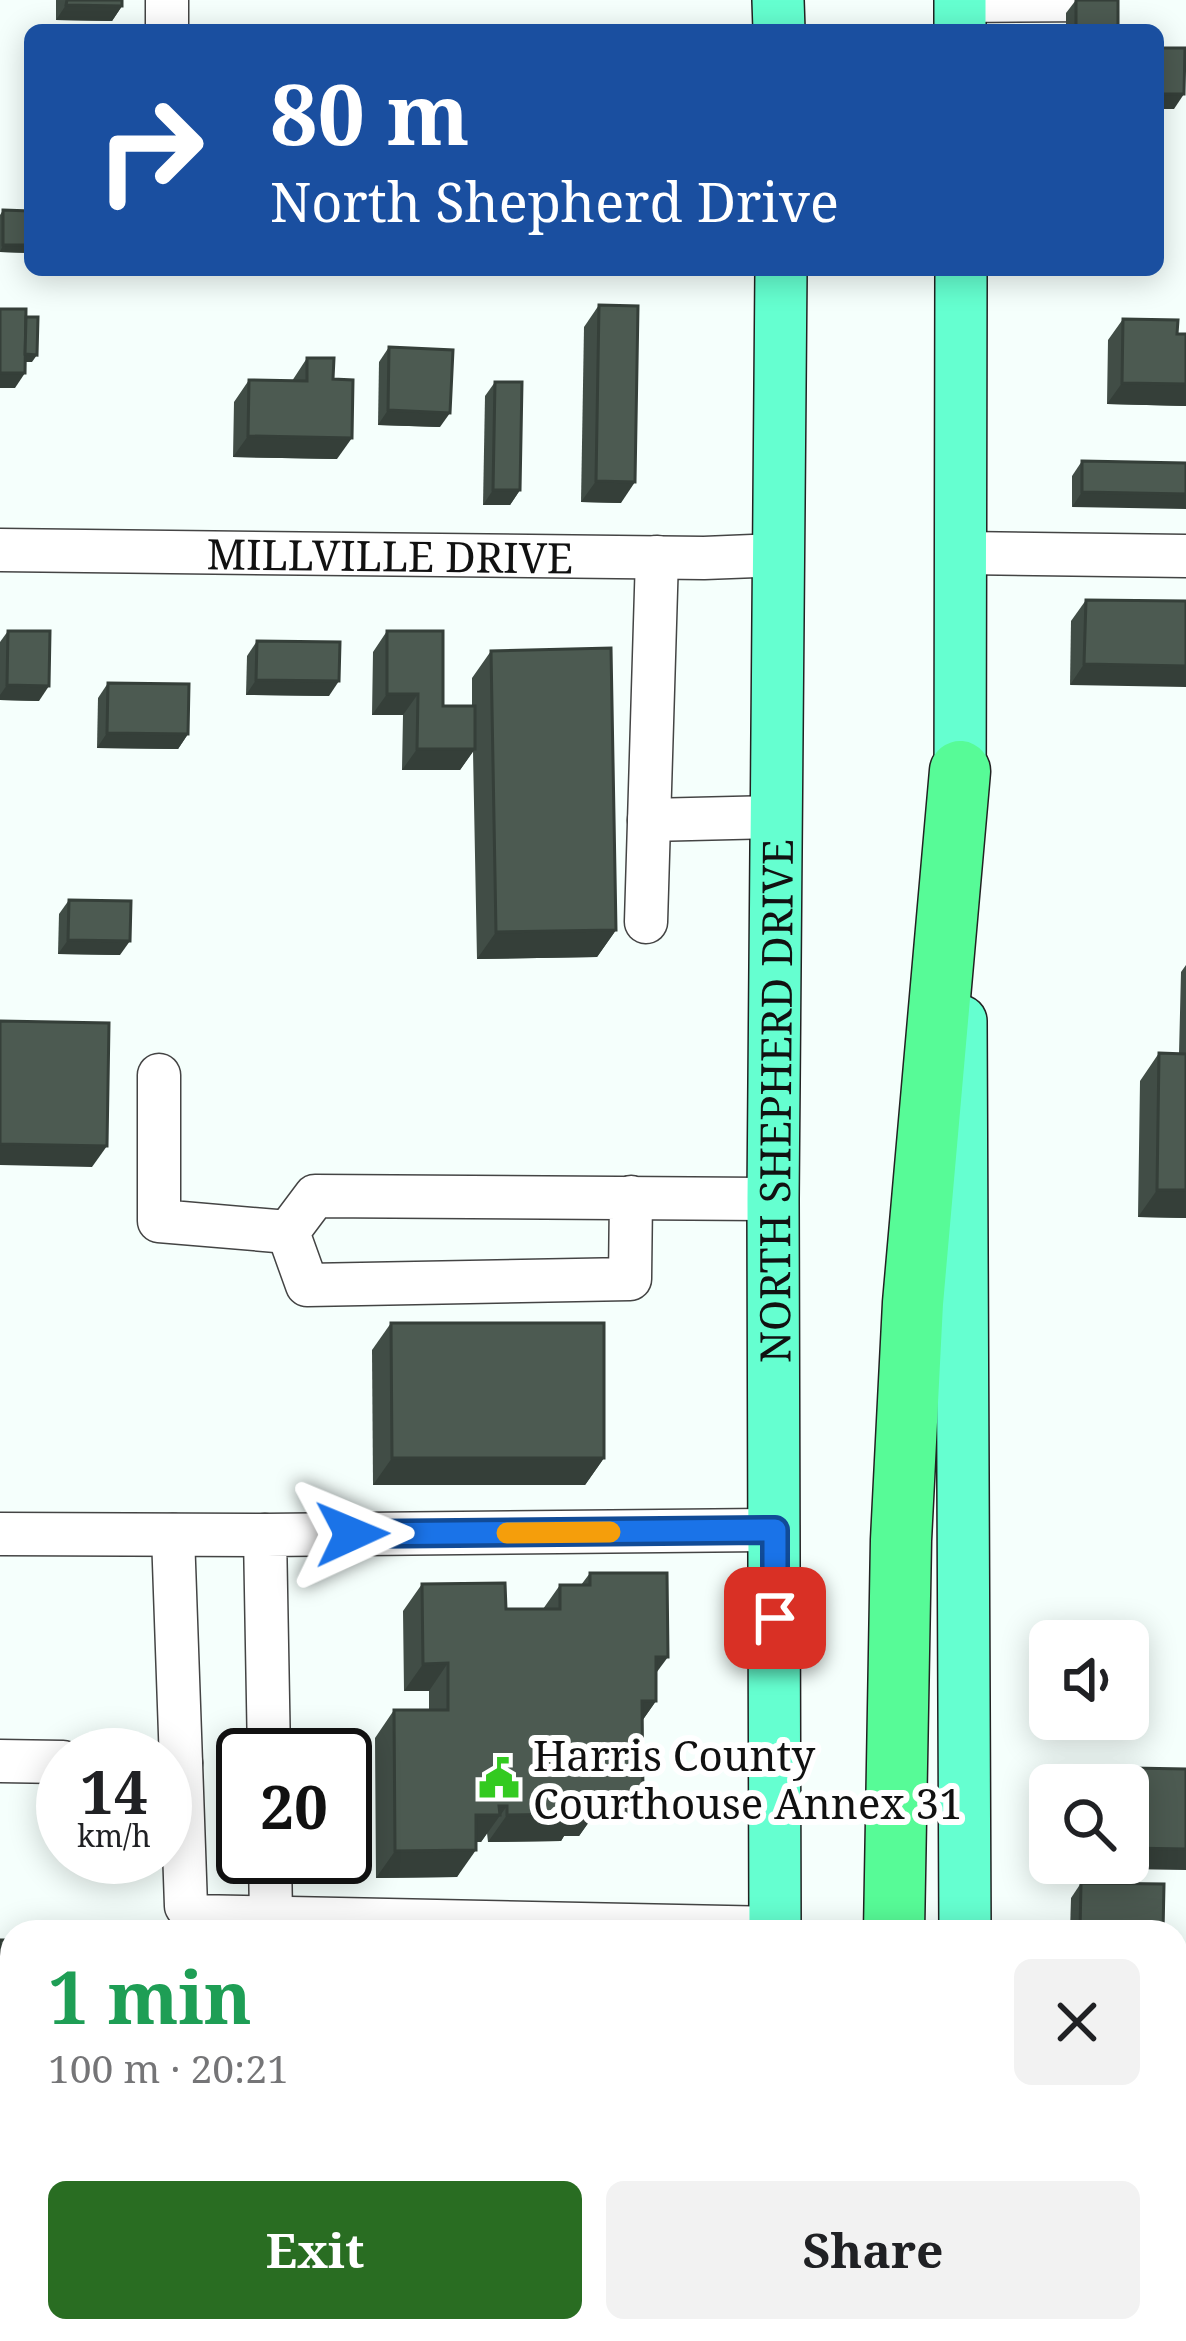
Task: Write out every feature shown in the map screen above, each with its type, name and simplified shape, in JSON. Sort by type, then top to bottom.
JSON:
[{"type":"highway","points":[[894,1920],[901,1540],[913,1303],[960,771]]},
{"type":"main road","name":"NORTH SHEPHERD DRIVE","points":[[775,1920],[773,1199],[781,276]]},
{"type":"main road","points":[[962,276],[965,1920]]},
{"type":"street","points":[[960,1],[1096,0]]},
{"type":"street","name":"MILLVILLE DRIVE","points":[[0,550],[780,555]]},
{"type":"street","points":[[963,553],[1186,556]]},
{"type":"street","points":[[646,922],[657,557]]},
{"type":"street","points":[[650,820],[777,817]]},
{"type":"street","points":[[159,1075],[159,1221],[288,1232]]},
{"type":"street","points":[[288,1232],[316,1196],[773,1199]]},
{"type":"street","points":[[288,1232],[307,1285],[631,1279],[632,1197]]},
{"type":"street","points":[[0,1534],[775,1530]]},
{"type":"street","points":[[173,1534],[176,1728]]},
{"type":"street","points":[[265,1535],[268,1728]]},
{"type":"street","points":[[0,1761],[36,1762]]},
{"type":"street","points":[[185,1884],[188,1913],[405,1920]]},
{"type":"street","points":[[270,1884],[271,1917]]},
{"type":"building","points":[[67,0],[122,0],[122,6],[66,5]]},
{"type":"building","points":[[1076,0],[1118,0],[1118,24],[1076,24]]},
{"type":"building","points":[[1164,48],[1185,48],[1184,94],[1164,94]]},
{"type":"building","points":[[3,210],[24,211],[24,245],[3,245]]},
{"type":"building","points":[[599,305],[638,306],[635,482],[596,481]]},
{"type":"building","points":[[0,309],[26,309],[25,373],[0,373]]},
{"type":"building","points":[[26,317],[38,317],[37,355],[25,354]]},
{"type":"building","points":[[1123,319],[1178,320],[1177,334],[1186,334],[1186,384],[1122,383]]},
{"type":"building","points":[[389,347],[453,350],[450,413],[388,410]]},
{"type":"building","points":[[307,358],[334,358],[333,379],[353,380],[352,438],[248,436],[249,380],[307,381]]},
{"type":"building","points":[[495,382],[522,382],[520,490],[493,490]]},
{"type":"building","points":[[1082,461],[1186,463],[1186,494],[1082,492]]},
{"type":"building","points":[[1086,600],[1186,601],[1186,666],[1084,664]]},
{"type":"building","points":[[8,631],[50,631],[49,686],[7,685]]},
{"type":"building","points":[[387,631],[443,631],[443,706],[475,706],[475,749],[417,749],[418,694],[387,694]]},
{"type":"building","points":[[257,641],[340,642],[339,681],[256,680]]},
{"type":"building","points":[[611,648],[616,930],[496,932],[491,651]]},
{"type":"building","points":[[108,683],[189,684],[188,734],[107,733]]},
{"type":"building","points":[[69,900],[131,901],[130,941],[68,940]]},
{"type":"building","points":[[0,1021],[109,1023],[107,1146],[0,1144]]},
{"type":"building","points":[[1159,1053],[1186,1054],[1186,1190],[1157,1190]]},
{"type":"building","points":[[391,1323],[604,1323],[604,1458],[392,1458]]},
{"type":"building","name":"Harris County Courthouse Annex 31","points":[[590,1573],[667,1573],[668,1657],[656,1657],[656,1701],[642,1701],[643,1792],[598,1792],[599,1809],[579,1809],[580,1814],[507,1815],[507,1806],[499,1806],[500,1815],[476,1815],[476,1850],[395,1851],[394,1710],[448,1710],[448,1663],[423,1664],[422,1584],[505,1583],[506,1609],[560,1609],[560,1585],[590,1585]]},
{"type":"building","points":[[1149,1768],[1186,1769],[1186,1849],[1149,1848]]},
{"type":"building","points":[[1081,1884],[1164,1884],[1163,1920],[1080,1920]]},
{"type":"slow traffic","points":[[507,1533],[610,1532]]},
{"type":"place","name":"Harris County Courthouse Annex 31","points":[[499,1778]]},
{"type":"route","points":[[352,1534],[775,1530],[775,1618]]}]
